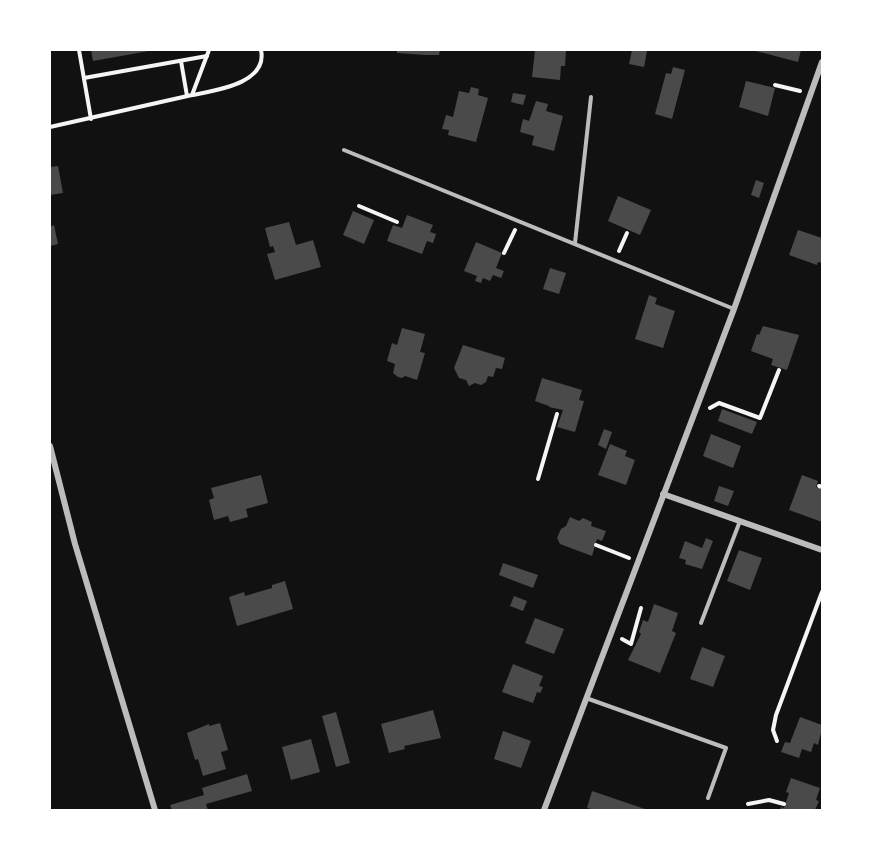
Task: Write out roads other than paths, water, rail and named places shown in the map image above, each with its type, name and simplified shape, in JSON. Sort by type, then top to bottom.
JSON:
[{"type":"street","points":[[544,810],[734,309],[822,62]]},
{"type":"street","points":[[50,446],[75,544],[154,810]]},
{"type":"street","points":[[663,494],[822,550]]},
{"type":"lane","points":[[575,243],[591,98]]},
{"type":"lane","points":[[344,150],[734,309]]},
{"type":"lane","points":[[701,623],[740,521]]},
{"type":"lane","points":[[586,698],[726,748],[708,798]]}]
